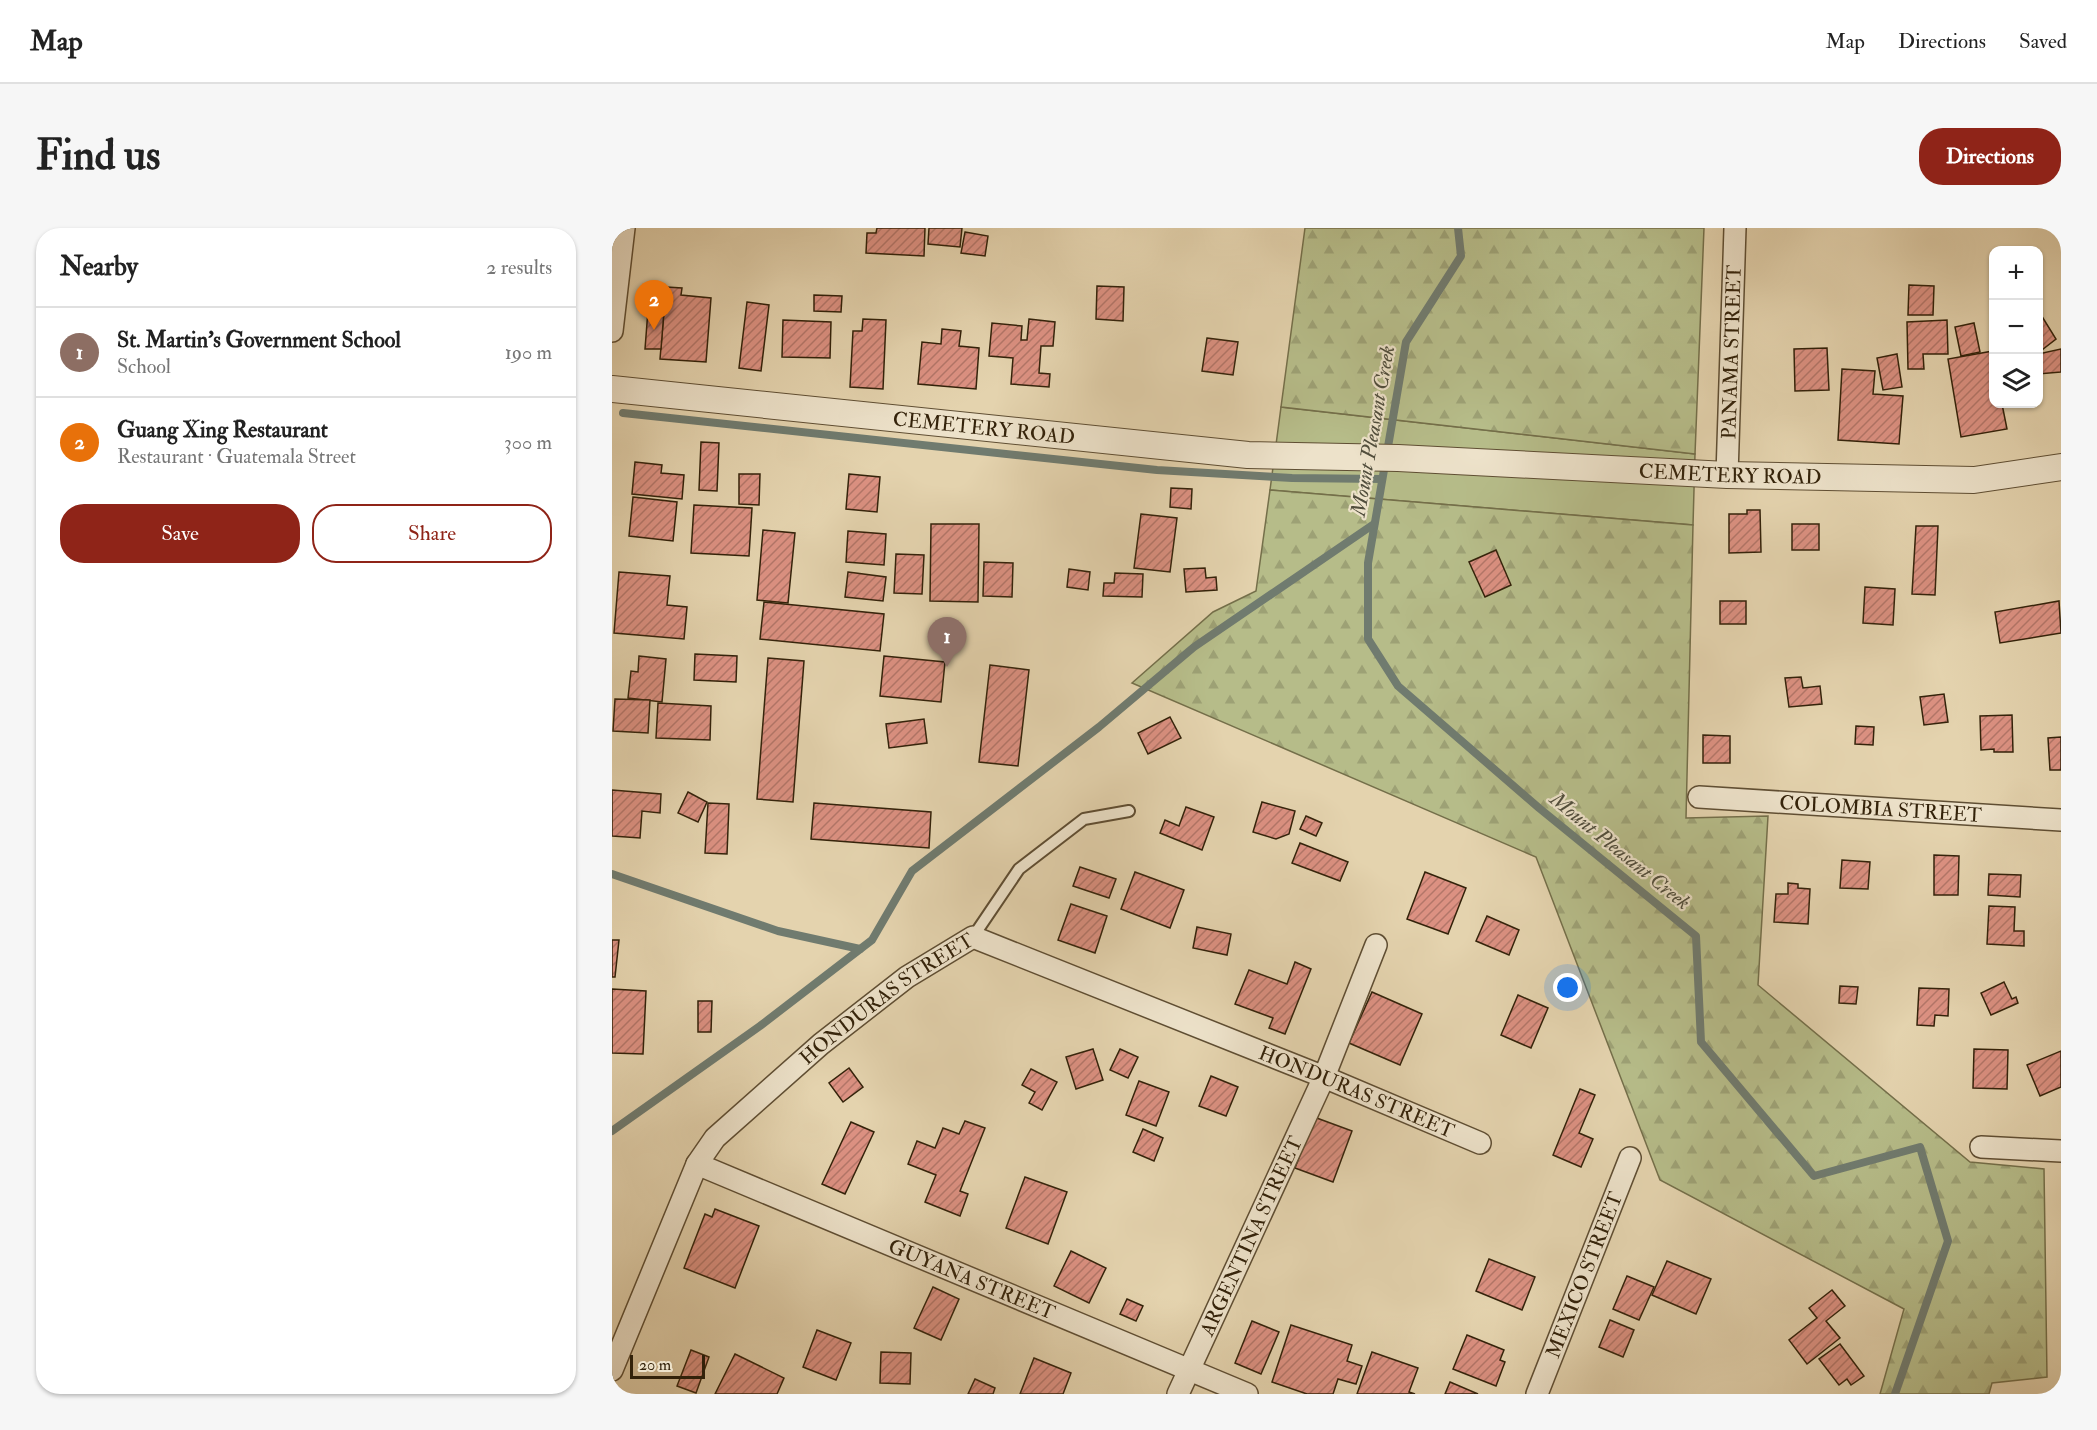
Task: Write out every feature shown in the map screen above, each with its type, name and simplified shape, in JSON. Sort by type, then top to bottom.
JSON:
[{"type":"street","points":[[612,331],[624,228]]},
{"type":"street","name":"PANAMA STREET","points":[[1728,475],[1735,228]]},
{"type":"street","name":"CEMETERY ROAD","points":[[612,389],[1248,455],[1398,458],[1728,475],[1974,480],[2061,468]]},
{"type":"street","name":"COLOMBIA STREET","points":[[1699,797],[2061,820]]},
{"type":"street","name":"HONDURAS STREET","points":[[612,1370],[697,1164],[716,1138],[821,1044],[907,977],[973,937],[1324,1077],[1480,1143]]},
{"type":"street","name":"ARGENTINA STREET","points":[[1178,1394],[1324,1077],[1376,945]]},
{"type":"street","points":[[1981,1147],[2061,1151]]},
{"type":"street","name":"MEXICO STREET","points":[[1537,1394],[1630,1158]]},
{"type":"street","name":"GUYANA STREET","points":[[697,1164],[1247,1394]]},
{"type":"lane","points":[[973,937],[1019,869],[1084,819],[1129,811]]},
{"type":"green space","points":[[1305,228],[1704,228],[1695,454],[1281,407]]},
{"type":"green space","points":[[1281,407],[1695,454],[1693,525],[1270,490]]},
{"type":"green space","points":[[1270,490],[1693,525],[1686,818],[1768,816],[1758,985],[1970,1162],[2044,1169],[2047,1377],[1992,1383],[1989,1394],[1880,1394],[1904,1309],[1660,1180],[1536,857],[1132,683],[1213,612],[1256,591]]},
{"type":"building","points":[[877,228],[925,228],[924,256],[866,253],[867,233],[876,233]]},
{"type":"building","points":[[929,228],[962,228],[960,247],[928,244]]},
{"type":"building","points":[[965,232],[988,236],[985,256],[961,253]]},
{"type":"building","points":[[1909,285],[1934,286],[1933,315],[1908,315]]},
{"type":"building","points":[[1097,286],[1124,287],[1123,321],[1096,319]]},
{"type":"building","points":[[666,287],[682,288],[681,295],[711,298],[706,362],[660,359]]},
{"type":"building","points":[[814,295],[842,296],[841,312],[814,311]]},
{"type":"building","points":[[747,302],[769,305],[761,371],[739,368]]},
{"type":"building","points":[[648,310],[664,311],[661,349],[645,349]]},
{"type":"building","points":[[2043,318],[2056,339],[2043,349]]},
{"type":"building","points":[[863,319],[886,320],[883,389],[850,387],[853,331],[862,331]]},
{"type":"building","points":[[1029,319],[1055,322],[1053,346],[1041,346],[1039,373],[1050,374],[1049,387],[1011,384],[1013,358],[989,356],[992,323],[1022,326],[1021,340],[1027,340]]},
{"type":"building","points":[[783,320],[831,322],[830,358],[782,357]]},
{"type":"building","points":[[1947,320],[1948,354],[1923,354],[1924,369],[1908,369],[1907,322]]},
{"type":"building","points":[[1974,323],[1980,352],[1961,356],[1955,327]]},
{"type":"building","points":[[942,329],[961,331],[959,346],[979,348],[976,389],[918,384],[922,342],[941,344]]},
{"type":"building","points":[[1207,338],[1238,342],[1233,375],[1202,371]]},
{"type":"building","points":[[1827,348],[1829,390],[1795,391],[1794,349]]},
{"type":"building","points":[[2061,349],[2061,372],[2043,374],[2043,353]]},
{"type":"building","points":[[1989,352],[1989,408],[2003,408],[2007,429],[1961,437],[1948,359]]},
{"type":"building","points":[[1897,354],[1902,387],[1883,390],[1877,358]]},
{"type":"building","points":[[1842,369],[1875,371],[1873,394],[1903,396],[1899,444],[1838,440]]},
{"type":"building","points":[[701,442],[719,443],[717,491],[699,490]]},
{"type":"building","points":[[635,462],[662,465],[661,473],[684,475],[682,499],[632,494]]},
{"type":"building","points":[[739,474],[760,474],[759,505],[739,504]]},
{"type":"building","points":[[849,474],[880,477],[877,512],[846,509]]},
{"type":"building","points":[[1171,488],[1192,489],[1191,509],[1170,507]]},
{"type":"building","points":[[633,497],[677,502],[673,541],[629,536]]},
{"type":"building","points":[[694,505],[752,508],[749,556],[691,553]]},
{"type":"building","points":[[1747,510],[1760,510],[1761,552],[1729,553],[1729,514],[1747,514]]},
{"type":"building","points":[[1141,514],[1177,518],[1170,572],[1134,568]]},
{"type":"building","points":[[931,524],[979,524],[978,602],[930,601]]},
{"type":"building","points":[[1792,524],[1819,524],[1819,550],[1792,550]]},
{"type":"building","points":[[1916,526],[1938,526],[1935,595],[1912,594]]},
{"type":"building","points":[[763,530],[795,533],[788,603],[757,600]]},
{"type":"building","points":[[848,531],[886,534],[884,565],[846,562]]},
{"type":"building","points":[[1496,550],[1511,585],[1485,597],[1469,562]]},
{"type":"building","points":[[896,554],[924,555],[922,594],[894,593]]},
{"type":"building","points":[[984,562],[1013,563],[1012,597],[983,596]]},
{"type":"building","points":[[1205,568],[1206,578],[1216,577],[1217,590],[1186,592],[1184,569]]},
{"type":"building","points":[[1069,569],[1090,572],[1088,590],[1067,587]]},
{"type":"building","points":[[619,572],[670,576],[667,605],[687,607],[684,639],[614,633]]},
{"type":"building","points":[[848,572],[886,577],[883,601],[845,597]]},
{"type":"building","points":[[1115,573],[1143,574],[1142,597],[1103,596],[1104,583],[1114,583]]},
{"type":"building","points":[[1865,587],[1895,589],[1893,625],[1863,623]]},
{"type":"building","points":[[1720,601],[1746,601],[1746,624],[1720,624]]},
{"type":"building","points":[[2059,601],[2061,633],[2000,643],[1995,612]]},
{"type":"building","points":[[764,602],[884,614],[880,651],[760,639]]},
{"type":"building","points":[[695,654],[737,656],[736,682],[694,680]]},
{"type":"building","points":[[639,656],[666,659],[662,702],[628,698],[631,671],[638,672]]},
{"type":"building","points":[[884,656],[945,662],[941,702],[880,696]]},
{"type":"building","points":[[768,658],[804,661],[793,802],[757,799]]},
{"type":"building","points":[[990,665],[1029,670],[1018,766],[979,762]]},
{"type":"building","points":[[1801,677],[1803,688],[1820,686],[1822,704],[1789,707],[1785,678]]},
{"type":"building","points":[[1944,694],[1948,722],[1924,725],[1920,697]]},
{"type":"building","points":[[615,699],[650,700],[648,733],[613,731]]},
{"type":"building","points":[[658,703],[711,706],[710,740],[656,738]]},
{"type":"building","points":[[2012,715],[2013,752],[1994,752],[1994,749],[1981,750],[1980,716]]},
{"type":"building","points":[[1170,717],[1181,738],[1148,754],[1138,733]]},
{"type":"building","points":[[924,719],[927,743],[889,748],[886,724]]},
{"type":"building","points":[[1856,726],[1874,727],[1873,745],[1855,744]]},
{"type":"building","points":[[1703,735],[1730,736],[1730,763],[1703,763]]},
{"type":"building","points":[[2061,737],[2061,770],[2050,770],[2048,738]]},
{"type":"building","points":[[612,790],[661,794],[660,813],[642,811],[640,838],[612,836]]},
{"type":"building","points":[[688,792],[707,802],[698,822],[678,813]]},
{"type":"building","points":[[1262,802],[1295,811],[1289,834],[1276,839],[1253,832]]},
{"type":"building","points":[[708,803],[729,804],[727,854],[705,853]]},
{"type":"building","points":[[814,803],[931,812],[929,848],[811,839]]},
{"type":"building","points":[[1186,807],[1214,817],[1202,850],[1160,833],[1165,820],[1179,826]]},
{"type":"building","points":[[1306,816],[1322,823],[1316,836],[1300,829]]},
{"type":"building","points":[[1300,843],[1348,862],[1340,881],[1292,863]]},
{"type":"building","points":[[1934,855],[1959,856],[1958,895],[1934,895]]},
{"type":"building","points":[[1842,860],[1870,862],[1868,889],[1840,888]]},
{"type":"building","points":[[1080,867],[1116,879],[1109,898],[1073,886]]},
{"type":"building","points":[[1135,872],[1184,890],[1170,928],[1121,909]]},
{"type":"building","points":[[1425,872],[1466,888],[1448,934],[1407,919]]},
{"type":"building","points":[[1989,874],[2021,875],[2020,897],[1988,895]]},
{"type":"building","points":[[1788,883],[1798,884],[1798,888],[1810,889],[1808,924],[1774,922],[1776,894],[1788,894]]},
{"type":"building","points":[[1071,904],[1107,916],[1095,953],[1058,940]]},
{"type":"building","points":[[1989,906],[2015,907],[2014,931],[2024,931],[2024,946],[1987,944]]},
{"type":"building","points":[[1487,916],[1519,930],[1509,955],[1476,941]]},
{"type":"building","points":[[1197,927],[1231,934],[1227,955],[1193,948]]},
{"type":"building","points":[[612,940],[619,940],[615,977],[612,977]]},
{"type":"building","points":[[1295,962],[1311,969],[1285,1034],[1269,1028],[1273,1018],[1235,1004],[1249,970],[1287,984]]},
{"type":"building","points":[[2004,982],[2012,999],[2016,997],[2018,1003],[1991,1015],[1981,993]]},
{"type":"building","points":[[1840,986],[1858,987],[1856,1004],[1839,1003]]},
{"type":"building","points":[[1919,988],[1949,989],[1948,1016],[1935,1015],[1934,1026],[1917,1025]]},
{"type":"building","points":[[612,989],[646,991],[643,1054],[612,1053]]},
{"type":"building","points":[[1372,992],[1422,1014],[1400,1065],[1349,1043]]},
{"type":"building","points":[[1518,995],[1548,1008],[1531,1048],[1501,1035]]},
{"type":"building","points":[[698,1001],[712,1001],[711,1032],[698,1032]]},
{"type":"building","points":[[1093,1049],[1103,1080],[1076,1089],[1066,1057]]},
{"type":"building","points":[[1120,1049],[1138,1057],[1128,1078],[1110,1070]]},
{"type":"building","points":[[1974,1049],[2008,1050],[2007,1089],[1973,1088]]},
{"type":"building","points":[[2061,1051],[2061,1087],[2040,1096],[2027,1065]]},
{"type":"building","points":[[849,1068],[863,1087],[843,1102],[829,1083]]},
{"type":"building","points":[[1031,1069],[1057,1082],[1042,1110],[1029,1103],[1035,1092],[1022,1085]]},
{"type":"building","points":[[1211,1076],[1238,1087],[1226,1116],[1199,1106]]},
{"type":"building","points":[[1139,1081],[1169,1092],[1156,1126],[1126,1115]]},
{"type":"building","points":[[1580,1089],[1595,1095],[1579,1133],[1593,1139],[1581,1167],[1553,1155]]},
{"type":"building","points":[[1314,1117],[1352,1131],[1333,1182],[1295,1168]]},
{"type":"building","points":[[965,1121],[985,1128],[960,1191],[968,1194],[960,1216],[925,1202],[936,1175],[908,1164],[917,1141],[935,1148],[943,1128],[959,1134]]},
{"type":"building","points":[[851,1122],[874,1132],[845,1194],[822,1184]]},
{"type":"building","points":[[1143,1129],[1163,1138],[1154,1161],[1133,1152]]},
{"type":"building","points":[[1025,1177],[1067,1192],[1048,1244],[1006,1228]]},
{"type":"building","points":[[715,1209],[759,1226],[735,1288],[684,1268],[705,1214],[712,1217]]},
{"type":"building","points":[[1071,1251],[1106,1268],[1089,1303],[1054,1286]]},
{"type":"building","points":[[1489,1259],[1535,1277],[1522,1310],[1476,1291]]},
{"type":"building","points":[[1667,1261],[1711,1279],[1696,1314],[1652,1295]]},
{"type":"building","points":[[1627,1276],[1654,1287],[1639,1320],[1613,1309]]},
{"type":"building","points":[[933,1287],[959,1299],[941,1340],[914,1328]]},
{"type":"building","points":[[1832,1290],[1845,1306],[1826,1321],[1840,1338],[1807,1364],[1789,1340],[1817,1318],[1809,1308]]},
{"type":"building","points":[[1127,1299],[1143,1306],[1136,1321],[1120,1314]]},
{"type":"building","points":[[1610,1320],[1634,1330],[1623,1357],[1599,1347]]},
{"type":"building","points":[[1252,1321],[1279,1332],[1261,1374],[1235,1363]]},
{"type":"building","points":[[1291,1325],[1352,1345],[1347,1361],[1362,1366],[1356,1384],[1338,1379],[1333,1394],[1307,1394],[1272,1382]]},
{"type":"building","points":[[817,1330],[851,1343],[836,1380],[803,1367]]},
{"type":"building","points":[[1467,1335],[1504,1350],[1500,1360],[1505,1362],[1496,1386],[1453,1369]]},
{"type":"building","points":[[1840,1344],[1864,1376],[1851,1385],[1847,1379],[1839,1385],[1819,1359]]},
{"type":"building","points":[[691,1350],[709,1357],[696,1393],[677,1386]]},
{"type":"building","points":[[881,1352],[911,1353],[910,1384],[880,1383]]},
{"type":"building","points":[[1372,1352],[1418,1368],[1409,1392],[1415,1394],[1357,1394]]},
{"type":"building","points":[[735,1354],[784,1378],[777,1394],[715,1394]]},
{"type":"building","points":[[1034,1358],[1071,1373],[1063,1394],[1020,1394]]},
{"type":"building","points":[[975,1379],[995,1388],[993,1394],[968,1394]]},
{"type":"building","points":[[1450,1382],[1478,1394],[1445,1394]]},
{"type":"waterway","name":"Mount Pleasant Creek","points":[[1458,228],[1461,256],[1406,342],[1368,563],[1368,639],[1398,686],[1539,808],[1696,936],[1701,1042],[1814,1176],[1920,1147],[1948,1241],[1895,1394]]},
{"type":"waterway","points":[[623,413],[1157,470],[1292,478],[1382,479]]},
{"type":"waterway","points":[[612,1131],[760,1026],[872,940],[912,871],[1099,727],[1194,647],[1374,524]]},
{"type":"waterway","points":[[612,874],[778,931],[860,949]]},
{"type":"place","name":"Guang Xing Restaurant","points":[[654,330]]},
{"type":"place","name":"St. Martin's Government School","points":[[947,667]]}]
